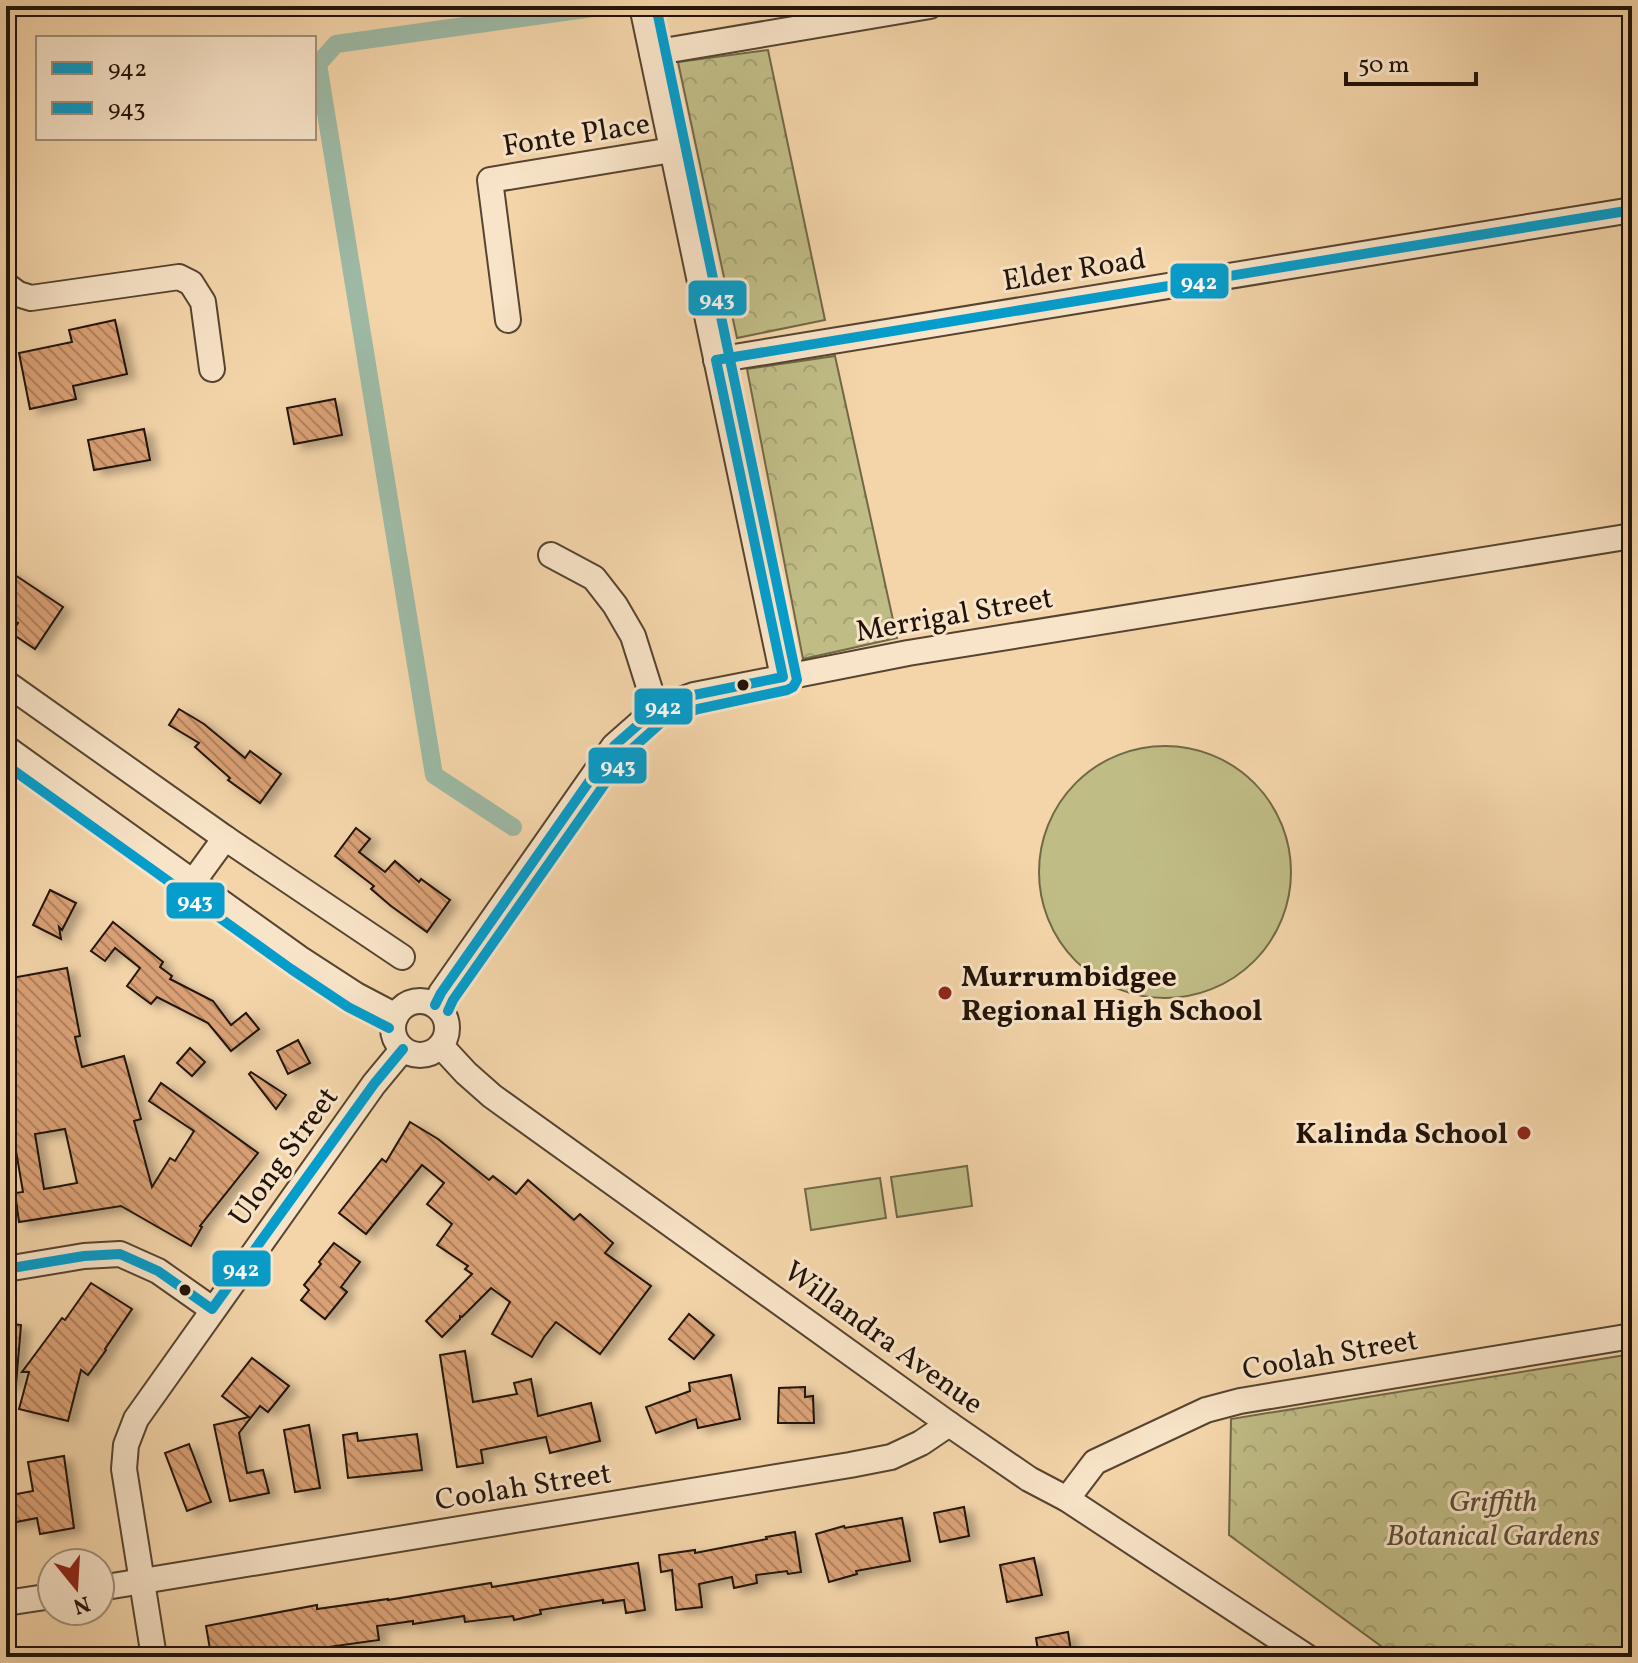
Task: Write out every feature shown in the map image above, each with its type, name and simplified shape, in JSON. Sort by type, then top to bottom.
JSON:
[{"type":"street","points":[[642,6],[783,677]]},
{"type":"street","points":[[652,53],[930,6]]},
{"type":"street","name":"Fonte Place","points":[[508,320],[484,172],[672,150]]},
{"type":"street","name":"Elder Road","points":[[716,360],[1632,210]]},
{"type":"street","points":[[6,285],[18,294],[31,298],[179,277],[191,283],[203,302],[212,369]]},
{"type":"street","name":"Merrigal Street","points":[[435,1005],[614,746],[656,709],[694,695],[908,653],[1632,536]]},
{"type":"street","points":[[551,555],[594,578],[615,605],[633,636],[656,709]]},
{"type":"street","points":[[6,683],[225,838],[402,957]]},
{"type":"street","points":[[6,748],[318,971],[396,1016]]},
{"type":"street","points":[[193,882],[225,838]]},
{"type":"street","points":[[413,1002],[435,1005],[445,1015],[448,1024],[441,1046],[422,1055],[403,1049],[394,1034],[396,1016],[413,1002]]},
{"type":"street","name":"Willandra Avenue","points":[[441,1046],[492,1096],[949,1424],[1029,1479],[1067,1499],[1292,1653]]},
{"type":"street","name":"Ulong Street","points":[[154,1657],[124,1469],[126,1445],[136,1419],[374,1084],[403,1049]]},
{"type":"street","points":[[6,1269],[84,1256],[120,1254],[158,1271],[212,1309]]},
{"type":"street","name":"Coolah Street","points":[[1067,1499],[1095,1462],[1206,1410],[1240,1401],[1632,1336]]},
{"type":"street","name":"Coolah Street","points":[[116,1585],[891,1457],[921,1443],[949,1424]]},
{"type":"street","points":[[6,1603],[36,1598]]},
{"type":"green space","points":[[768,50],[825,320],[737,338],[678,62]]},
{"type":"green space","points":[[835,356],[897,638],[803,659],[747,369]]},
{"type":"green space","points":[[1153,746],[1177,746],[1202,751],[1225,761],[1245,774],[1263,792],[1286,835],[1291,872],[1289,897],[1282,920],[1263,952],[1245,970],[1202,993],[1177,998],[1153,998],[1128,993],[1105,983],[1085,970],[1067,952],[1044,909],[1039,884],[1039,860],[1044,835],[1054,812],[1067,792],[1085,774],[1128,751]]},
{"type":"green space","points":[[967,1166],[972,1206],[897,1217],[891,1177]]},
{"type":"green space","points":[[880,1178],[886,1218],[811,1230],[805,1189]]},
{"type":"green space","name":"Griffith Botanical Gardens","points":[[1632,1354],[1632,1657],[1396,1657],[1229,1535],[1231,1419]]},
{"type":"building","points":[[115,320],[127,374],[73,386],[76,399],[30,409],[19,353],[72,342],[69,330]]},
{"type":"building","points":[[335,399],[342,435],[294,444],[287,408]]},
{"type":"building","points":[[144,429],[150,460],[94,470],[88,440]]},
{"type":"building","points":[[6,569],[63,607],[35,649],[11,633],[18,623],[6,615]]},
{"type":"building","points":[[179,709],[204,724],[245,758],[250,751],[281,774],[260,803],[228,780],[230,778],[195,747],[199,743],[169,725]]},
{"type":"building","points":[[356,828],[370,839],[359,852],[385,872],[395,861],[419,882],[421,879],[450,900],[427,932],[391,906],[371,889],[374,886],[335,856]]},
{"type":"building","points":[[50,890],[76,903],[62,930],[59,927],[61,939],[33,925]]},
{"type":"building","points":[[113,922],[163,962],[160,967],[172,976],[170,979],[213,1001],[231,1025],[246,1013],[259,1029],[231,1051],[208,1023],[157,997],[151,1004],[127,986],[140,968],[115,948],[105,961],[91,951]]},
{"type":"building","points":[[67,968],[80,1036],[75,1037],[82,1067],[124,1056],[141,1119],[134,1121],[152,1187],[170,1158],[175,1161],[194,1131],[149,1101],[161,1083],[258,1153],[200,1226],[191,1246],[121,1206],[19,1222],[15,1193],[23,1192],[6,1092],[6,979]],"holes":[[[65,1129],[77,1183],[44,1189],[35,1134]]]},
{"type":"building","points":[[298,1040],[310,1063],[288,1074],[277,1051]]},
{"type":"building","points":[[190,1048],[205,1062],[192,1076],[177,1063]]},
{"type":"building","points":[[251,1072],[286,1095],[276,1109],[249,1074]]},
{"type":"building","points":[[410,1122],[438,1139],[489,1180],[493,1176],[516,1194],[528,1180],[574,1220],[580,1214],[613,1243],[605,1253],[651,1286],[600,1354],[556,1322],[532,1357],[492,1334],[510,1302],[491,1288],[442,1337],[426,1321],[472,1274],[465,1269],[468,1266],[437,1245],[452,1224],[427,1204],[444,1183],[422,1165],[366,1234],[339,1213],[382,1159],[386,1162]]},
{"type":"building","points":[[334,1243],[360,1262],[341,1287],[347,1292],[325,1319],[301,1300],[309,1290],[304,1285]]},
{"type":"building","points":[[91,1283],[132,1309],[88,1375],[81,1370],[68,1421],[19,1409],[29,1372],[22,1372]]},
{"type":"building","points":[[689,1314],[714,1335],[694,1359],[669,1339]]},
{"type":"building","points":[[6,1323],[21,1325],[16,1384],[6,1384]]},
{"type":"building","points":[[465,1351],[473,1402],[517,1394],[514,1383],[531,1379],[538,1416],[591,1403],[600,1441],[550,1453],[546,1437],[481,1450],[483,1463],[457,1467],[440,1355]]},
{"type":"building","points":[[252,1358],[289,1386],[268,1412],[260,1406],[239,1433],[247,1473],[263,1470],[269,1493],[230,1501],[214,1425],[249,1417],[222,1396]]},
{"type":"building","points":[[731,1375],[740,1419],[698,1428],[696,1419],[656,1433],[646,1407],[690,1391],[689,1383]]},
{"type":"building","points":[[805,1387],[805,1397],[813,1396],[814,1423],[778,1423],[779,1388]]},
{"type":"building","points":[[309,1425],[320,1488],[295,1492],[284,1430]]},
{"type":"building","points":[[357,1433],[358,1441],[417,1434],[422,1470],[348,1478],[343,1435]]},
{"type":"building","points":[[189,1444],[211,1502],[187,1511],[165,1453]]},
{"type":"building","points":[[64,1456],[74,1528],[40,1534],[37,1518],[6,1524],[6,1496],[33,1491],[28,1462]]},
{"type":"building","points":[[964,1507],[969,1536],[940,1542],[934,1513]]},
{"type":"building","points":[[902,1518],[910,1561],[856,1571],[857,1574],[829,1582],[816,1534],[844,1526]]},
{"type":"building","points":[[795,1532],[801,1572],[756,1575],[757,1583],[734,1588],[732,1577],[699,1584],[702,1607],[676,1610],[672,1570],[661,1572],[659,1555],[695,1550],[695,1553]]},
{"type":"building","points":[[1034,1558],[1042,1595],[1007,1602],[1000,1565]]},
{"type":"building","points":[[638,1563],[645,1610],[626,1613],[624,1600],[603,1603],[603,1600],[540,1610],[541,1614],[514,1620],[513,1616],[465,1622],[464,1616],[377,1626],[379,1640],[328,1647],[330,1657],[211,1655],[206,1626],[317,1605],[317,1609],[491,1583],[492,1587]]},
{"type":"building","points":[[1068,1632],[1072,1657],[1039,1657],[1036,1638]]},
{"type":"waterway","points":[[513,827],[434,775],[318,64],[336,44],[607,6]]},
{"type":"transit line","name":"943","points":[[448,1011],[625,755],[663,721],[698,709],[787,690],[797,680],[656,6]]},
{"type":"transit line","name":"942","points":[[435,1005],[614,746],[656,709],[694,695],[783,677],[716,360],[1632,210]]},
{"type":"transit line","name":"943","points":[[6,765],[291,969],[348,1007],[389,1028]]},
{"type":"transit line","name":"942","points":[[6,1269],[84,1256],[120,1254],[158,1271],[212,1309],[374,1084],[403,1049]]},
{"type":"place","name":"Murrumbidgee Regional High School","points":[[945,993]]},
{"type":"place","name":"Kalinda School","points":[[1524,1133]]}]
